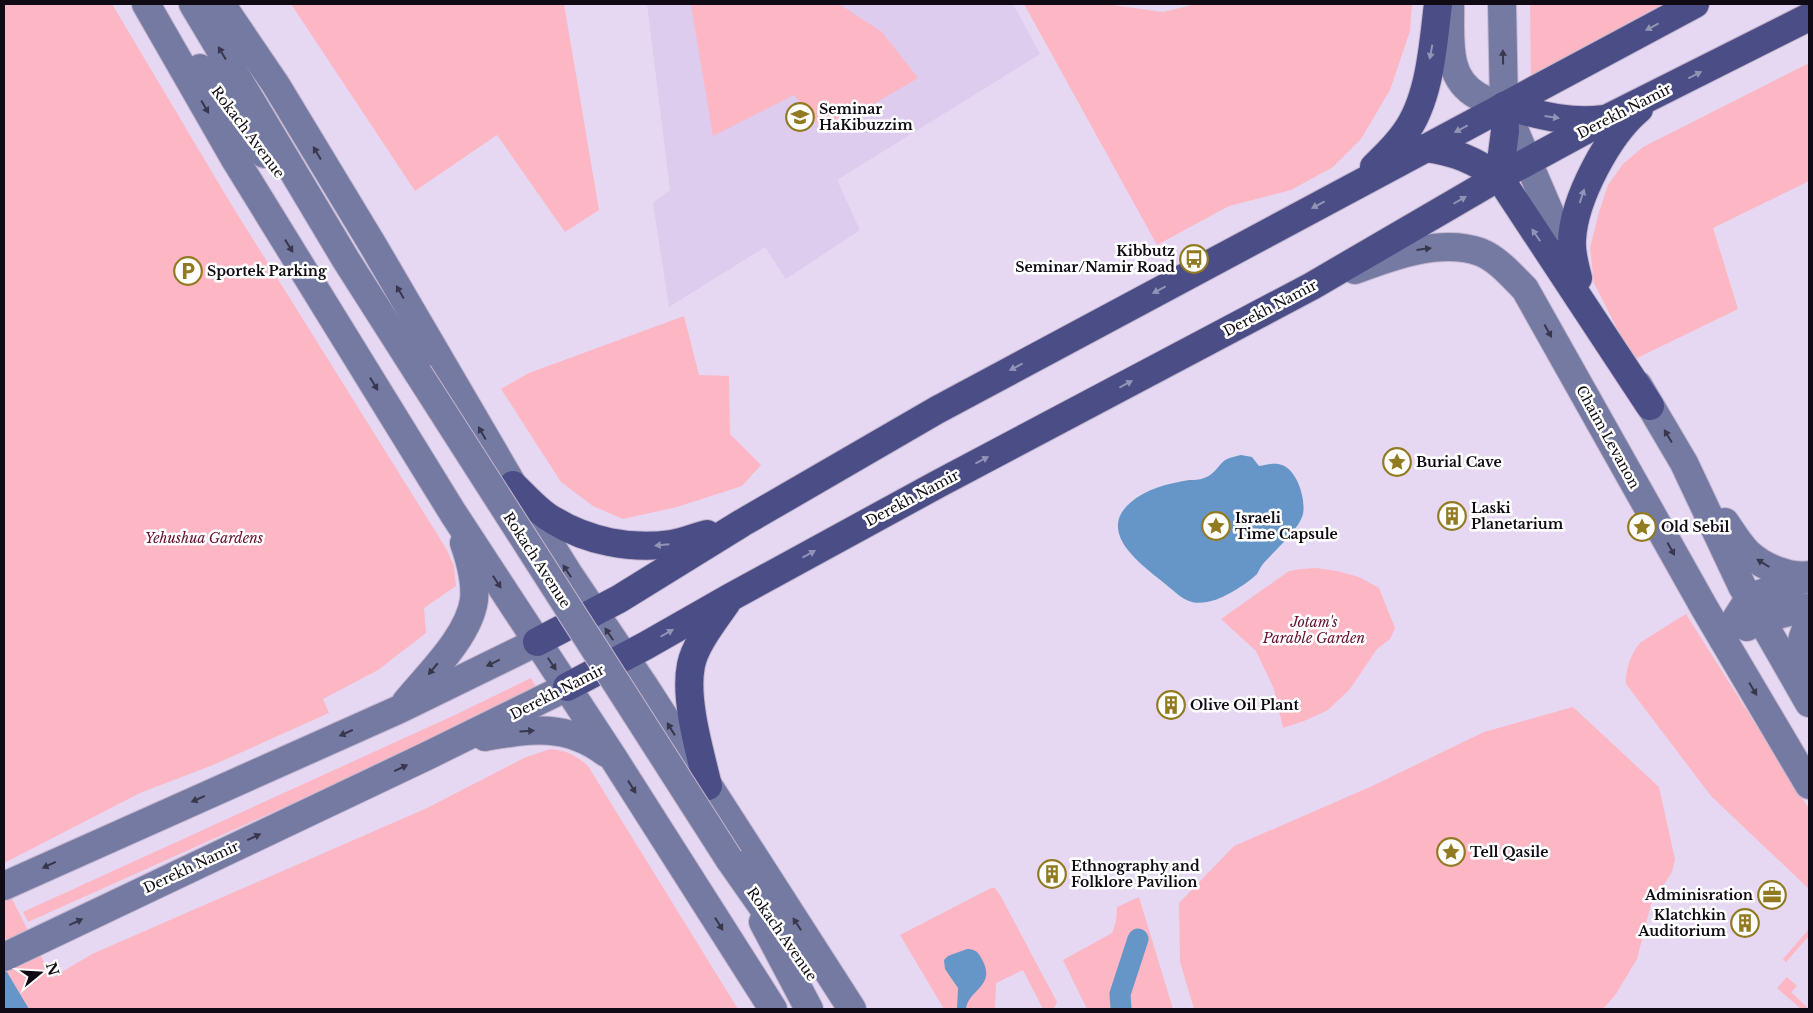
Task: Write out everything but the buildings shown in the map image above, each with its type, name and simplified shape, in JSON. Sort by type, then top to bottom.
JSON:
[{"type":"highway","points":[[1359,183],[1394,147],[1406,132],[1414,117],[1425,86],[1438,4]]},
{"type":"highway","points":[[537,642],[619,599],[742,523],[937,410],[1695,4]]},
{"type":"highway","name":"Derekh Namir","points":[[567,687],[938,484],[1312,286],[1498,177],[1608,118],[1809,17]]},
{"type":"highway","points":[[1578,278],[1572,240],[1584,188],[1617,133],[1635,112],[1655,96]]},
{"type":"highway","points":[[1504,106],[1542,116],[1576,120],[1589,121],[1608,118]]},
{"type":"highway","points":[[1498,177],[1505,131],[1504,106]]},
{"type":"highway","points":[[1425,148],[1442,150],[1470,159],[1498,177],[1650,406]]},
{"type":"highway","points":[[513,485],[552,520],[584,534],[623,545],[650,546],[672,544],[742,523]]},
{"type":"highway","points":[[708,786],[690,699],[691,664],[701,642],[731,597]]},
{"type":"main road","points":[[146,4],[236,161],[453,513],[614,759],[773,1009]]},
{"type":"main road","name":"Rokach Avenue","points":[[151,4],[346,260]]},
{"type":"main road","name":"Rokach Avenue","points":[[193,4],[346,260],[418,373],[730,859],[834,1009]]},
{"type":"main road","points":[[221,4],[281,93],[374,247],[513,485],[568,573],[852,1009]]},
{"type":"main road","points":[[1450,4],[1452,61],[1455,72],[1466,88],[1478,97],[1504,106]]},
{"type":"main road","points":[[1502,4],[1504,106],[1590,304],[1684,463],[1748,553],[1768,567],[1788,574],[1809,576]]},
{"type":"main road","name":"Chaim Levanon","points":[[1312,286],[1389,257],[1425,248],[1460,248],[1480,253],[1505,268],[1525,289],[1705,609],[1809,785]]},
{"type":"main road","points":[[1684,463],[1742,586],[1808,700]]},
{"type":"main road","points":[[400,709],[458,639],[468,620],[474,599],[470,558],[453,513]]},
{"type":"main road","points":[[1723,639],[1756,608],[1809,576]]},
{"type":"main road","points":[[1756,608],[1809,607]]},
{"type":"main road","points":[[1808,700],[1799,666],[1802,636],[1809,623]]},
{"type":"main road","points":[[4,886],[400,709],[537,642]]},
{"type":"main road","name":"Derekh Namir","points":[[4,957],[429,755],[567,687]]},
{"type":"main road","points":[[429,755],[475,739],[518,731],[545,730],[578,735],[595,744],[614,759]]},
{"type":"main road","name":"Rokach Avenue","points":[[730,859],[809,1009]]},
{"type":"shaded area","name":"Seminar HaKibuzzim","points":[[647,4],[1013,4],[1040,54],[837,180],[860,230],[786,279],[765,247],[669,307],[653,203],[670,190]]},
{"type":"green space","name":"Yehushua Gardens","points":[[4,4],[112,4],[231,204],[447,550],[454,566],[456,586],[424,608],[426,633],[378,670],[323,699],[329,713],[213,765],[140,793],[4,863]]},
{"type":"green space","points":[[291,4],[564,4],[599,210],[565,232],[497,135],[415,191]]},
{"type":"green space","points":[[839,4],[882,32],[918,78],[860,112],[822,129],[794,95],[713,136],[691,5]]},
{"type":"green space","points":[[1024,4],[1105,4],[1163,12],[1196,4],[1412,4],[1410,31],[1390,90],[1361,139],[1333,167],[1291,190],[1229,206],[1157,245]]},
{"type":"green space","points":[[1530,4],[1683,4],[1531,79]]},
{"type":"green space","points":[[1809,63],[1809,181],[1713,228],[1738,309],[1633,360],[1594,283],[1590,248],[1608,185],[1623,164],[1643,147]]},
{"type":"green space","points":[[684,316],[699,375],[729,376],[730,434],[761,465],[742,486],[677,507],[623,519],[593,506],[561,482],[501,389],[529,373]]},
{"type":"green space","name":"Jotam's Parable Garden","points":[[1316,568],[1359,577],[1379,588],[1395,628],[1390,639],[1377,649],[1350,689],[1328,710],[1283,728],[1274,689],[1256,651],[1221,619],[1289,571]]},
{"type":"green space","points":[[1686,614],[1809,809],[1809,889],[1711,796],[1626,684],[1629,662],[1637,646]]},
{"type":"green space","points":[[531,678],[537,689],[463,727],[28,922],[23,912],[457,714]]},
{"type":"green space","name":"Tell Qasile","points":[[1573,707],[1659,787],[1675,859],[1672,872],[1651,904],[1637,959],[1616,994],[1603,1009],[1194,1009],[1180,962],[1179,903],[1234,846],[1370,787],[1484,732]]},
{"type":"green space","points":[[550,749],[570,754],[588,766],[738,1009],[29,1009],[4,967],[4,883],[52,978],[92,954],[427,808],[524,758]]},
{"type":"green space","points":[[991,888],[995,888],[1000,895],[1057,1002],[1054,1009],[1043,1009],[1023,970],[996,983],[995,1009],[944,1009],[900,935]]},
{"type":"green space","points":[[1139,897],[1173,1009],[1087,1009],[1063,960],[1112,933],[1116,921],[1117,907]]},
{"type":"green space","points":[[1809,929],[1809,936],[1786,962],[1783,959]]},
{"type":"green space","points":[[1787,977],[1797,986],[1791,992],[1807,1007],[1805,1009],[1801,1009],[1777,988]]},
{"type":"water","points":[[1241,455],[1252,457],[1259,466],[1270,464],[1282,465],[1292,473],[1302,493],[1304,508],[1301,520],[1291,534],[1262,565],[1257,574],[1248,581],[1215,600],[1201,603],[1188,601],[1145,567],[1126,548],[1120,537],[1118,526],[1121,514],[1130,503],[1150,490],[1165,485],[1204,478],[1227,459]]},
{"type":"water","points":[[967,949],[979,954],[985,966],[985,980],[968,1002],[966,1009],[957,1009],[958,988],[945,969],[944,960],[948,956]]},
{"type":"water","points":[[4,967],[29,1009],[4,1009]]},
{"type":"waterway","points":[[1121,1009],[1120,994],[1138,939]]},
{"type":"place","name":"Seminar HaKibuzzim","points":[[800,117]]},
{"type":"place","name":"Kibbutz Seminar/Namir Road","points":[[1194,259]]},
{"type":"place","name":"Sportek Parking","points":[[188,271]]},
{"type":"place","name":"Burial Cave","points":[[1397,462]]},
{"type":"place","name":"Laski Planetarium","points":[[1452,516]]},
{"type":"place","name":"Israeli Time Capsule","points":[[1216,526]]},
{"type":"place","name":"Old Sebil","points":[[1642,527]]},
{"type":"place","name":"Olive Oil Plant","points":[[1171,705]]},
{"type":"place","name":"Tell Qasile","points":[[1451,852]]},
{"type":"place","name":"Ethnography and Folklore Pavilion","points":[[1052,874]]},
{"type":"place","name":"Adminisration","points":[[1772,895]]},
{"type":"place","name":"Klatchkin Auditorium","points":[[1745,923]]}]
